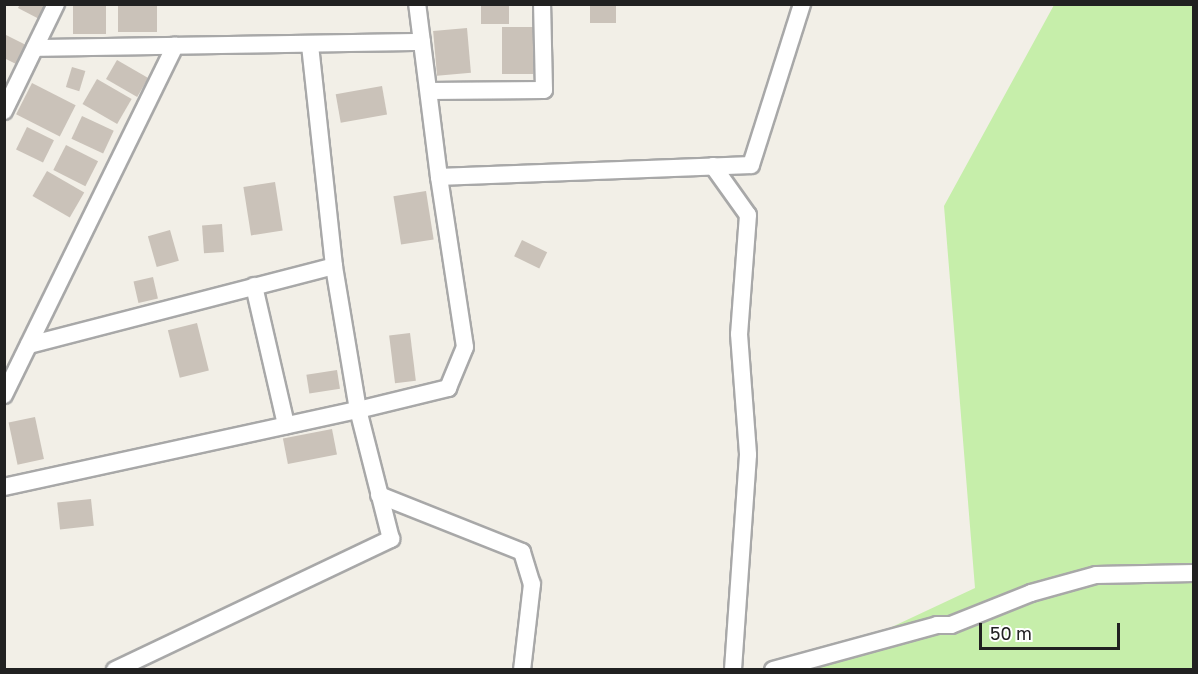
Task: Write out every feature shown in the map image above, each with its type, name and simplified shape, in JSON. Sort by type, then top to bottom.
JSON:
[{"type":"street","points":[[4,111],[56,4]]},
{"type":"street","points":[[4,487],[358,410],[448,388],[465,347],[439,177],[417,4]]},
{"type":"street","points":[[429,91],[544,90],[542,4]]},
{"type":"street","points":[[439,177],[751,165],[802,4]]},
{"type":"street","points":[[35,48],[422,42]]},
{"type":"street","points":[[115,669],[391,539],[358,410],[334,266],[310,44]]},
{"type":"street","points":[[4,395],[175,46]]},
{"type":"street","points":[[713,166],[748,215],[739,334],[748,455],[733,669]]},
{"type":"street","points":[[29,345],[334,266]]},
{"type":"street","points":[[254,286],[286,426]]},
{"type":"street","points":[[380,495],[522,552],[532,584],[522,669]]},
{"type":"street","points":[[773,669],[937,625],[951,625],[1031,593],[1096,575],[1194,573]]},
{"type":"green space","points":[[1054,5],[1193,5],[1193,669],[800,670],[975,588],[944,206]]},
{"type":"building","points":[[20,4],[52,4],[43,21],[18,8]]},
{"type":"building","points":[[73,4],[106,4],[106,34],[73,34]]},
{"type":"building","points":[[118,4],[157,4],[157,32],[118,32]]},
{"type":"building","points":[[481,4],[509,4],[509,24],[481,24]]},
{"type":"building","points":[[590,4],[616,4],[616,23],[590,23]]},
{"type":"building","points":[[502,27],[533,27],[533,74],[502,74]]},
{"type":"building","points":[[467,28],[471,73],[437,76],[433,31]]},
{"type":"building","points":[[4,34],[26,45],[16,64],[4,58]]},
{"type":"building","points":[[117,60],[148,78],[137,97],[106,79]]},
{"type":"building","points":[[72,67],[85,71],[79,91],[66,87]]},
{"type":"building","points":[[97,79],[132,99],[117,124],[82,104]]},
{"type":"building","points":[[32,83],[76,105],[60,136],[16,114]]},
{"type":"building","points":[[382,86],[387,115],[341,123],[336,94]]},
{"type":"building","points":[[82,116],[114,131],[103,153],[71,139]]},
{"type":"building","points":[[27,127],[54,140],[43,163],[16,149]]},
{"type":"building","points":[[66,145],[98,161],[85,186],[53,170]]},
{"type":"building","points":[[47,171],[84,192],[70,218],[32,196]]},
{"type":"building","points":[[275,182],[283,230],[251,235],[243,187]]},
{"type":"building","points":[[426,191],[434,239],[401,245],[393,196]]},
{"type":"building","points":[[222,224],[224,252],[204,253],[202,225]]},
{"type":"building","points":[[170,230],[179,261],[157,267],[148,236]]},
{"type":"building","points":[[522,240],[547,252],[539,268],[514,256]]},
{"type":"building","points":[[153,277],[158,298],[138,303],[134,281]]},
{"type":"building","points":[[197,323],[209,371],[180,378],[168,330]]},
{"type":"building","points":[[410,333],[416,381],[395,383],[389,336]]},
{"type":"building","points":[[337,370],[340,389],[309,394],[306,375]]},
{"type":"building","points":[[35,417],[44,459],[18,465],[9,423]]},
{"type":"building","points":[[332,429],[337,455],[288,464],[283,439]]},
{"type":"building","points":[[91,499],[94,526],[60,529],[57,503]]}]
